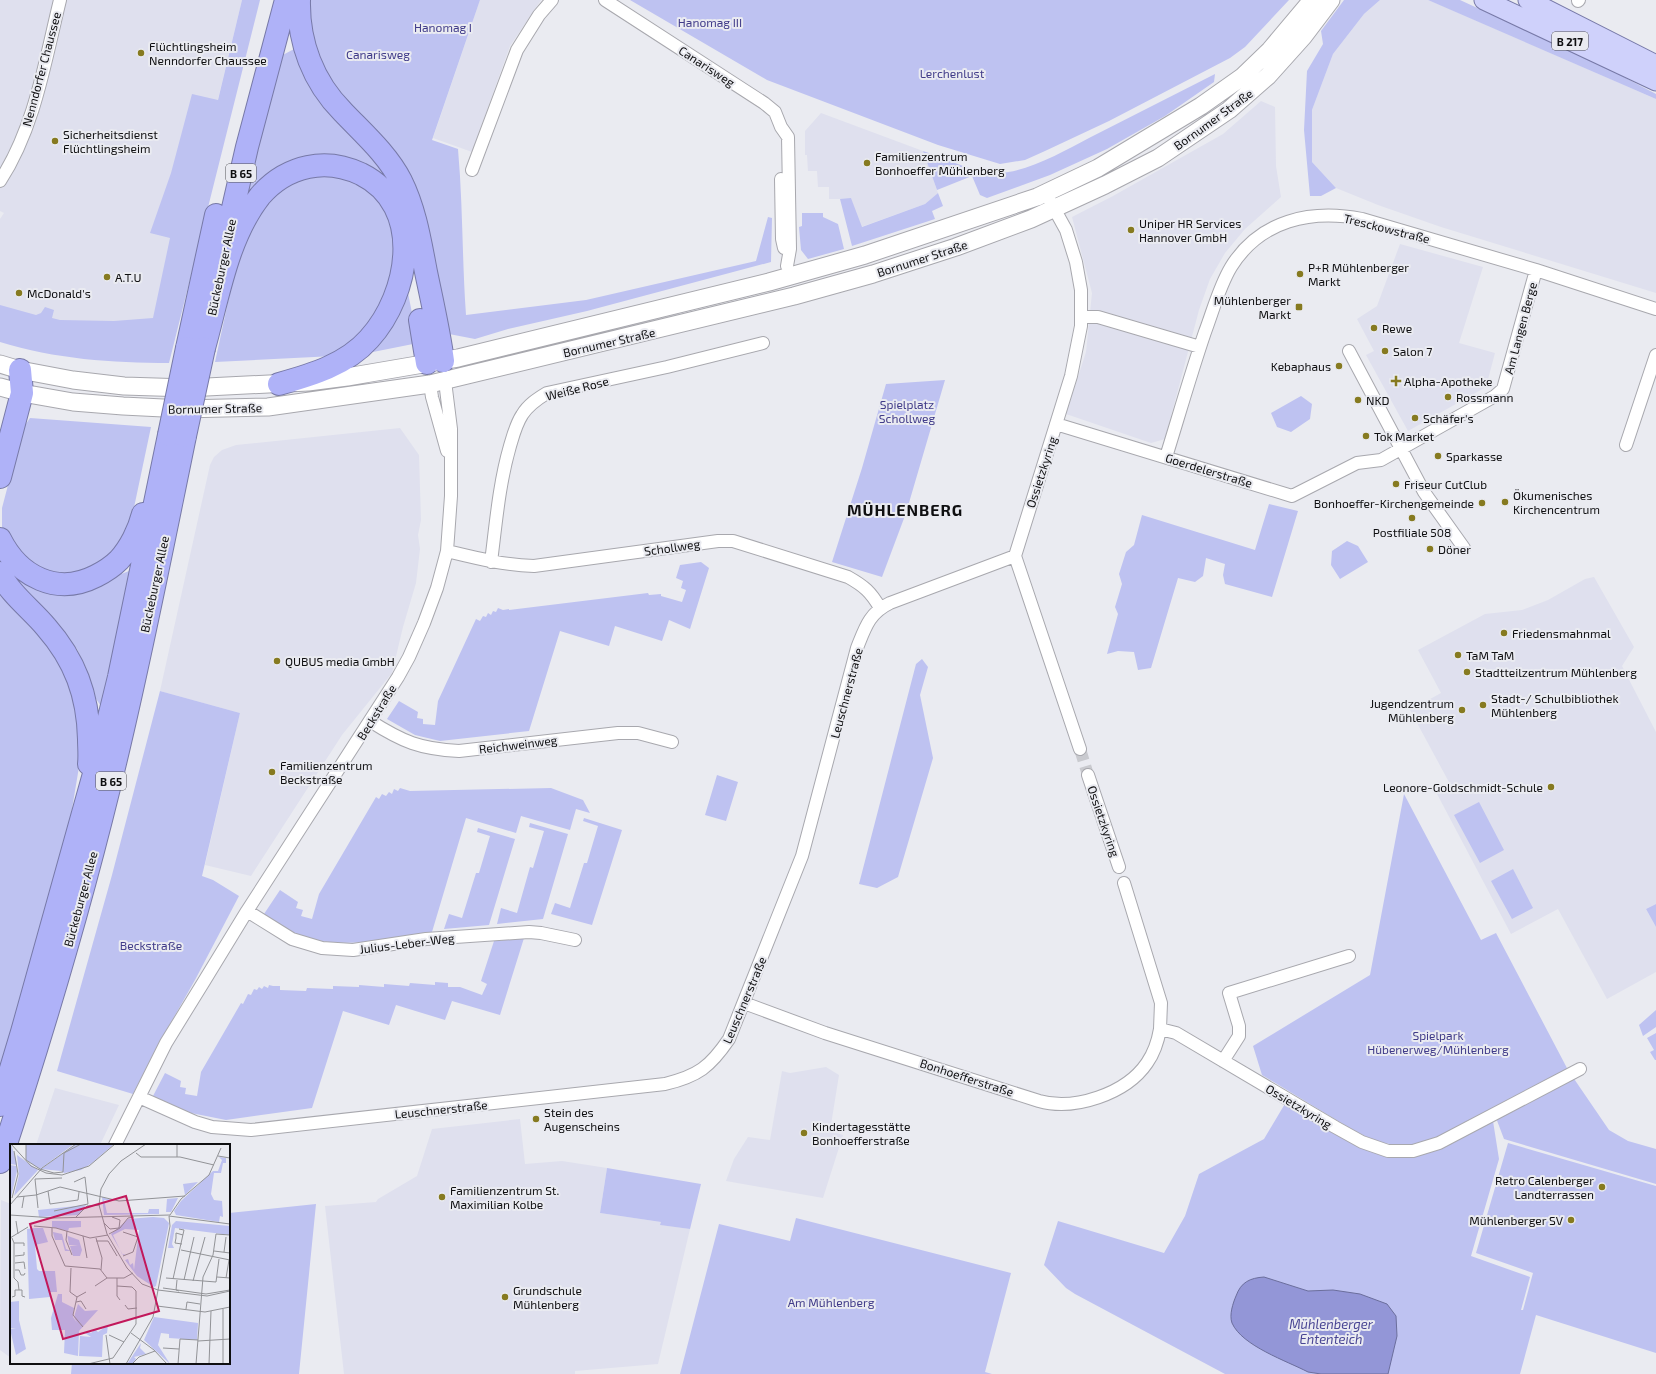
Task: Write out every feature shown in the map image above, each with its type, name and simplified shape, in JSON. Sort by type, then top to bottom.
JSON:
[{"type":"highway","name":"Bückeburger Allee","points":[[0,1162],[21,1068],[119,677],[177,435],[196,348],[244,99],[270,0]]},
{"type":"highway","name":"Bückeburger Allee","points":[[196,348],[286,0]]},
{"type":"highway","points":[[299,0],[300,30],[304,49],[318,81],[341,111],[385,156],[393,167],[408,195],[420,241],[436,372]]},
{"type":"highway","points":[[196,348],[229,257],[243,225],[261,196],[272,184],[285,175],[298,169],[328,165],[359,173],[374,182],[395,208],[403,226],[426,347],[436,372]]},
{"type":"highway","points":[[279,384],[308,376],[340,361],[369,340],[379,327],[397,294],[402,277],[404,256],[403,226]]},
{"type":"highway","points":[[0,477],[10,390],[10,367]]},
{"type":"highway","points":[[0,423],[10,390]]},
{"type":"highway","name":"Bückeburger Allee","points":[[0,1105],[21,1068],[71,934],[119,749],[177,435]]},
{"type":"highway","points":[[0,539],[12,560],[37,578],[50,583],[75,583],[88,580],[102,573],[118,560],[129,546],[142,520],[157,467],[177,435]]},
{"type":"highway","points":[[0,573],[14,593],[59,643],[80,680],[86,703],[90,754],[90,762],[82,796],[83,817]]},
{"type":"main road","name":"Bornumer Straße","points":[[10,390],[74,402],[123,406],[183,409],[237,409],[268,407],[794,296],[873,274],[956,247],[1031,219],[1050,200],[1098,168],[1201,106],[1242,77],[1270,50],[1312,0]]},
{"type":"main road","name":"Bornumer Straße","points":[[10,367],[73,380],[124,386],[187,388],[279,384],[347,377],[436,372],[788,271],[865,255],[939,231],[1105,185],[1158,158],[1229,110],[1268,76],[1303,38],[1331,0]]},
{"type":"main road","name":"B 217","points":[[1484,0],[1656,81]]},
{"type":"main road","name":"B 217","points":[[1528,0],[1656,65]]},
{"type":"street","name":"Nenndorfer Chaussee","points":[[0,181],[20,144],[33,108],[60,0]]},
{"type":"street","points":[[472,170],[517,50],[539,15],[552,0]]},
{"type":"street","name":"Canarisweg","points":[[605,0],[764,103],[775,112],[781,127],[782,232],[788,271],[794,296]]},
{"type":"street","name":"Ossietzkyring","points":[[1015,556],[1056,424],[1078,344],[1082,317],[1081,290],[1076,262],[1066,230],[1050,200]]},
{"type":"street","name":"Tresckowstraße","points":[[1166,457],[1200,347],[1223,283],[1231,267],[1242,253],[1256,240],[1273,228],[1298,218],[1321,215],[1362,219],[1536,270],[1656,309]]},
{"type":"street","name":"Am Langen Berge","points":[[1357,463],[1382,460],[1495,396],[1503,389],[1536,270]]},
{"type":"street","points":[[1082,317],[1098,317],[1200,347]]},
{"type":"street","name":"Weiße Rose","points":[[491,562],[502,478],[508,454],[514,432],[522,415],[535,400],[547,393],[667,367],[763,343]]},
{"type":"street","points":[[1349,351],[1424,492],[1464,548]]},
{"type":"street","points":[[1626,445],[1656,355]]},
{"type":"street","name":"Beckstraße","points":[[116,1144],[166,1043],[247,911],[398,676],[419,636],[437,588],[447,551],[451,496],[451,462],[432,397],[436,372]]},
{"type":"street","name":"Goerdelerstraße","points":[[1056,424],[1292,496],[1357,463]]},
{"type":"street","name":"Schollweg","points":[[447,551],[491,562],[510,565],[534,566],[718,541],[733,541],[848,577],[863,586],[873,596],[880,608]]},
{"type":"street","points":[[1015,556],[1080,749]]},
{"type":"street","name":"Leuschnerstraße","points":[[139,1097],[195,1122],[218,1128],[251,1130],[665,1084],[684,1079],[712,1063],[729,1039],[802,856],[857,648],[866,626],[873,614],[880,608],[1015,556]]},
{"type":"street","name":"Reichweinweg","points":[[370,721],[410,743],[424,748],[440,750],[459,751],[618,733],[638,733],[672,742]]},
{"type":"street","name":"Ossietzkyring","points":[[1088,775],[1119,867]]},
{"type":"street","points":[[1124,883],[1161,1003],[1160,1029]]},
{"type":"street","name":"Julius-Leber-Weg","points":[[247,911],[292,939],[322,948],[353,950],[426,939],[529,932],[575,940]]},
{"type":"street","points":[[1223,1061],[1238,1036],[1238,1026],[1229,993],[1349,956]]},
{"type":"street","name":"Bonhoefferstraße","points":[[744,1003],[825,1033],[1039,1101],[1066,1105],[1105,1095],[1121,1087],[1136,1076],[1147,1063],[1156,1047],[1160,1029]]},
{"type":"street","name":"Ossietzkyring","points":[[1160,1029],[1176,1033],[1362,1142],[1388,1151],[1413,1151],[1439,1143],[1580,1069]]},
{"type":"shaded area","points":[[0,0],[242,0],[160,339],[0,318],[0,219],[4,213],[0,211]]},
{"type":"shaded area","points":[[480,0],[541,0],[510,46],[472,152],[433,138]]},
{"type":"shaded area","points":[[1380,0],[1428,0],[1656,99],[1656,293],[1441,227],[1378,205],[1336,188],[1312,162],[1312,110],[1333,54],[1364,14]]},
{"type":"shaded area","points":[[1261,101],[1275,107],[1276,166],[1281,197],[1245,229],[1225,253],[1210,279],[1199,310],[1165,439],[1151,443],[1066,414],[1086,352],[1092,293],[1072,217],[1113,196],[1223,134]]},
{"type":"shaded area","name":"Familienzentrum Bonhoeffer Mühlenberg","points":[[821,113],[923,151],[938,193],[925,204],[861,227],[851,199],[829,199],[829,187],[818,187],[817,171],[808,171],[807,155],[805,155],[805,131]]},
{"type":"shaded area","points":[[1400,244],[1483,267],[1459,343],[1495,353],[1486,387],[1408,431],[1366,355],[1374,351],[1357,319],[1377,306]]},
{"type":"shaded area","points":[[400,428],[419,455],[421,520],[418,535],[420,549],[416,583],[403,627],[392,673],[342,735],[251,876],[205,865],[240,713],[160,691],[210,465],[214,457],[222,450],[236,445]]},
{"type":"shaded area","name":"Leonore-Goldschmidt-Schule","points":[[1594,577],[1634,647],[1622,666],[1656,732],[1656,904],[1646,909],[1656,927],[1656,972],[1607,999],[1558,909],[1511,934],[1436,792],[1450,784],[1410,710],[1441,693],[1418,650],[1485,614],[1522,610],[1548,600],[1585,579]]},
{"type":"shaded area","name":"Kindertagesstätte Bonhoefferstraße","points":[[826,1067],[839,1075],[830,1131],[843,1135],[823,1198],[726,1181],[734,1159],[748,1137],[770,1140],[782,1071],[790,1073]]},
{"type":"shaded area","points":[[55,1088],[119,1105],[100,1144],[36,1144]]},
{"type":"shaded area","name":"Grundschule Mühlenberg","points":[[520,1119],[525,1164],[562,1161],[607,1168],[600,1213],[661,1222],[661,1225],[690,1229],[658,1364],[575,1371],[575,1374],[344,1374],[325,1206],[376,1202],[378,1199],[417,1176],[432,1129]]},
{"type":"shaded area","points":[[1,1200],[10,1204],[10,1357],[0,1350]]},
{"type":"green space","points":[[242,0],[260,0],[169,363],[84,359],[21,348],[0,342],[0,305],[36,315],[41,313],[45,307],[54,310],[52,318],[60,320],[114,321],[153,318],[170,238],[150,233],[171,173],[192,94],[218,100]]},
{"type":"green space","name":"Hanomag I","points":[[308,0],[480,0],[432,140],[458,149],[466,315],[586,300],[756,261],[768,217],[772,218],[771,262],[587,311],[508,329],[475,339],[449,334],[402,165],[396,154],[381,135],[338,92],[326,74],[313,46]]},
{"type":"green space","name":"Lerchenlust","points":[[630,0],[1289,0],[1245,47],[1230,58],[1109,121],[1045,151],[1025,160],[1000,164],[938,145],[767,80]]},
{"type":"green space","points":[[1344,0],[1380,0],[1364,14],[1333,54],[1312,110],[1312,162],[1336,188],[1321,196],[1310,196],[1304,130],[1307,71],[1323,44],[1321,31]]},
{"type":"green space","points":[[1428,0],[1460,0],[1603,66],[1656,94],[1656,99]]},
{"type":"green space","points":[[298,47],[380,157],[406,218],[321,159],[241,218],[277,58]]},
{"type":"green space","points":[[1215,74],[1214,82],[1165,116],[1107,149],[1050,175],[987,198],[980,195],[972,176],[937,190],[923,151],[980,171],[999,173],[1022,169],[1057,155]]},
{"type":"green space","points":[[330,172],[370,188],[391,219],[396,268],[370,327],[334,356],[215,362],[242,243],[255,216],[284,184]]},
{"type":"green space","points":[[938,193],[943,206],[932,211],[935,219],[852,246],[840,199],[851,198],[862,227],[925,204]]},
{"type":"green space","points":[[802,213],[823,213],[823,217],[838,224],[844,249],[808,259],[801,250],[799,227],[802,226]]},
{"type":"green space","points":[[406,283],[418,343],[358,355]]},
{"type":"green space","name":"Spielplatz Schollweg","points":[[945,380],[906,513],[882,577],[832,562],[862,468],[886,384]]},
{"type":"green space","points":[[1301,396],[1312,404],[1310,419],[1291,432],[1277,427],[1271,413]]},
{"type":"green space","points":[[30,418],[151,427],[132,517],[122,540],[109,555],[91,570],[59,576],[37,571],[8,545],[2,527],[2,508],[23,428]]},
{"type":"green space","points":[[1269,504],[1298,511],[1272,597],[1225,584],[1223,575],[1225,564],[1206,558],[1203,576],[1195,582],[1178,578],[1151,668],[1138,670],[1134,652],[1118,651],[1107,654],[1118,614],[1115,607],[1122,584],[1119,574],[1126,552],[1134,545],[1142,515],[1255,550]]},
{"type":"green space","points":[[1347,541],[1358,546],[1368,562],[1340,579],[1331,565],[1332,551]]},
{"type":"green space","points":[[701,562],[709,568],[690,629],[669,620],[662,641],[615,626],[609,646],[560,631],[529,731],[440,741],[415,735],[387,719],[399,701],[418,712],[417,718],[423,719],[423,724],[435,725],[438,701],[476,619],[480,621],[483,616],[486,617],[488,613],[491,615],[493,611],[496,612],[498,608],[509,610],[648,593],[649,595],[661,594],[661,596],[682,602],[686,590],[681,588],[683,581],[676,578],[680,565]]},
{"type":"green space","points":[[6,570],[18,573],[111,578],[129,571],[103,709],[92,693],[86,668],[77,649],[53,620]]},
{"type":"green space","points":[[0,586],[42,632],[74,683],[82,749],[70,821],[0,1074]]},
{"type":"green space","points":[[922,659],[928,667],[920,695],[933,758],[898,877],[877,888],[859,884],[916,664]]},
{"type":"green space","points":[[160,691],[240,713],[202,876],[213,880],[239,896],[133,1094],[57,1071],[112,875]]},
{"type":"green space","points":[[717,775],[738,782],[726,821],[705,815]]},
{"type":"green space","points":[[400,788],[410,791],[551,788],[583,800],[590,813],[576,809],[570,830],[521,816],[516,833],[466,818],[432,932],[378,941],[342,943],[307,938],[290,931],[264,914],[280,890],[298,902],[296,908],[303,910],[301,916],[312,919],[319,894],[376,797],[379,799],[382,794],[386,796],[389,792],[392,794],[394,789],[398,791]]},
{"type":"green space","name":"Spielpark Hübenerweg/Mühlenberg","points":[[1404,794],[1481,940],[1496,933],[1568,1070],[1609,1130],[1628,1141],[1656,1149],[1656,1184],[1504,1139],[1493,1110],[1429,1142],[1404,1146],[1376,1142],[1348,1127],[1262,1075],[1253,1046],[1370,975]]},
{"type":"green space","points":[[1479,802],[1504,850],[1480,863],[1454,815]]},
{"type":"green space","points":[[584,818],[622,830],[592,925],[551,914],[555,903],[570,908],[584,863],[587,863],[598,826],[583,821]]},
{"type":"green space","points":[[530,823],[568,834],[543,919],[497,924],[501,908],[517,913],[530,867],[533,868],[544,831],[529,827]]},
{"type":"green space","points":[[478,828],[515,839],[489,925],[444,929],[449,914],[462,918],[476,873],[479,873],[490,836],[477,832]]},
{"type":"green space","points":[[1513,869],[1533,908],[1512,919],[1491,881]]},
{"type":"green space","points":[[1656,904],[1656,927],[1646,909]]},
{"type":"green space","points":[[524,938],[500,1015],[452,1001],[445,1020],[396,1005],[389,1025],[343,1011],[312,1108],[226,1120],[186,1112],[153,1096],[165,1073],[181,1081],[180,1087],[186,1088],[185,1094],[197,1096],[201,1072],[241,1003],[243,1004],[248,994],[251,995],[254,989],[257,990],[259,987],[262,989],[264,986],[268,988],[269,985],[280,986],[280,990],[306,991],[307,988],[333,989],[333,986],[359,987],[359,985],[384,987],[384,984],[409,986],[410,983],[435,985],[435,982],[448,983],[448,987],[460,987],[482,995],[487,984],[481,981],[494,941]]},
{"type":"green space","points":[[1656,1010],[1656,1027],[1643,1036],[1639,1025]]},
{"type":"green space","points":[[1656,1033],[1655,1060],[1650,1052],[1654,1050],[1647,1038]]},
{"type":"green space","points":[[1286,1102],[1387,1156],[1416,1155],[1442,1147],[1493,1121],[1499,1159],[1471,1256],[1530,1277],[1521,1310],[1523,1310],[1533,1273],[1476,1253],[1508,1143],[1656,1186],[1656,1353],[1536,1315],[1520,1374],[1225,1374],[1075,1294],[1066,1288],[1044,1265],[1058,1221],[1164,1253],[1185,1216],[1199,1174],[1264,1139]]},
{"type":"green space","points":[[607,1168],[701,1184],[690,1229],[660,1225],[661,1222],[600,1213]]},
{"type":"green space","points":[[316,1204],[299,1374],[71,1374],[72,1364],[230,1364],[230,1213]]},
{"type":"green space","name":"Am Mühlenberg","points":[[796,1218],[1011,1273],[985,1372],[992,1374],[680,1374],[719,1224],[790,1241]]},
{"type":"water","name":"Mühlenberger Ententeich","points":[[1264,1277],[1308,1291],[1333,1290],[1360,1294],[1387,1304],[1396,1316],[1397,1336],[1388,1374],[1321,1374],[1308,1372],[1266,1352],[1245,1339],[1232,1323],[1231,1313],[1233,1306],[1238,1291],[1243,1284],[1254,1278]]},
{"type":"tunnel","points":[[1080,749],[1088,775]]},
{"type":"place","name":"Flüchtlingsheim Nenndorfer Chaussee","points":[[141,53]]},
{"type":"place","name":"Sicherheitsdienst Flüchtlingsheim","points":[[55,141]]},
{"type":"place","name":"Familienzentrum Bonhoeffer Mühlenberg","points":[[867,163]]},
{"type":"place","name":"Uniper HR Services Hannover GmbH","points":[[1131,230]]},
{"type":"place","name":"P+R Mühlenberger Markt","points":[[1300,274]]},
{"type":"place","name":"A.T.U","points":[[107,277]]},
{"type":"place","name":"McDonald's","points":[[19,293]]},
{"type":"place","name":"Mühlenberger Markt","points":[[1299,307]]},
{"type":"place","name":"Rewe","points":[[1374,328]]},
{"type":"place","name":"Salon 7","points":[[1385,351]]},
{"type":"place","name":"Kebaphaus","points":[[1339,366]]},
{"type":"place","name":"Alpha-Apotheke","points":[[1396,381]]},
{"type":"place","name":"Rossmann","points":[[1448,397]]},
{"type":"place","name":"NKD","points":[[1358,400]]},
{"type":"place","name":"Schäfer's","points":[[1415,418]]},
{"type":"place","name":"Tok Market","points":[[1366,436]]},
{"type":"place","name":"Sparkasse","points":[[1438,456]]},
{"type":"place","name":"Friseur CutClub","points":[[1396,484]]},
{"type":"place","name":"Ökumenisches Kirchencentrum","points":[[1505,502]]},
{"type":"place","name":"Bonhoeffer-Kirchengemeinde","points":[[1482,503]]},
{"type":"place","name":"Postfiliale 508","points":[[1412,518]]},
{"type":"place","name":"Döner","points":[[1430,549]]},
{"type":"place","name":"Friedensmahnmal","points":[[1504,633]]},
{"type":"place","name":"TaM TaM","points":[[1458,655]]},
{"type":"place","name":"QUBUS media GmbH","points":[[277,661]]},
{"type":"place","name":"Stadtteilzentrum Mühlenberg","points":[[1467,672]]},
{"type":"place","name":"Stadt-/ Schulbibliothek Mühlenberg","points":[[1483,705]]},
{"type":"place","name":"Jugendzentrum Mühlenberg","points":[[1462,710]]},
{"type":"place","name":"Familienzentrum Beckstraße","points":[[272,772]]},
{"type":"place","name":"Leonore-Goldschmidt-Schule","points":[[1551,787]]},
{"type":"place","name":"Stein des Augenscheins","points":[[536,1119]]},
{"type":"place","name":"Kindertagesstätte Bonhoefferstraße","points":[[804,1133]]},
{"type":"place","name":"Retro Calenberger Landterrassen","points":[[1602,1187]]},
{"type":"place","name":"Familienzentrum St. Maximilian Kolbe","points":[[442,1197]]},
{"type":"place","name":"Mühlenberger SV","points":[[1571,1220]]},
{"type":"place","name":"Grundschule Mühlenberg","points":[[505,1297]]},
{"type":"district","name":"MÜHLENBERG","points":[[905,509]]},
{"type":"park label","name":"Hanomag III","points":[[710,22]]}]
